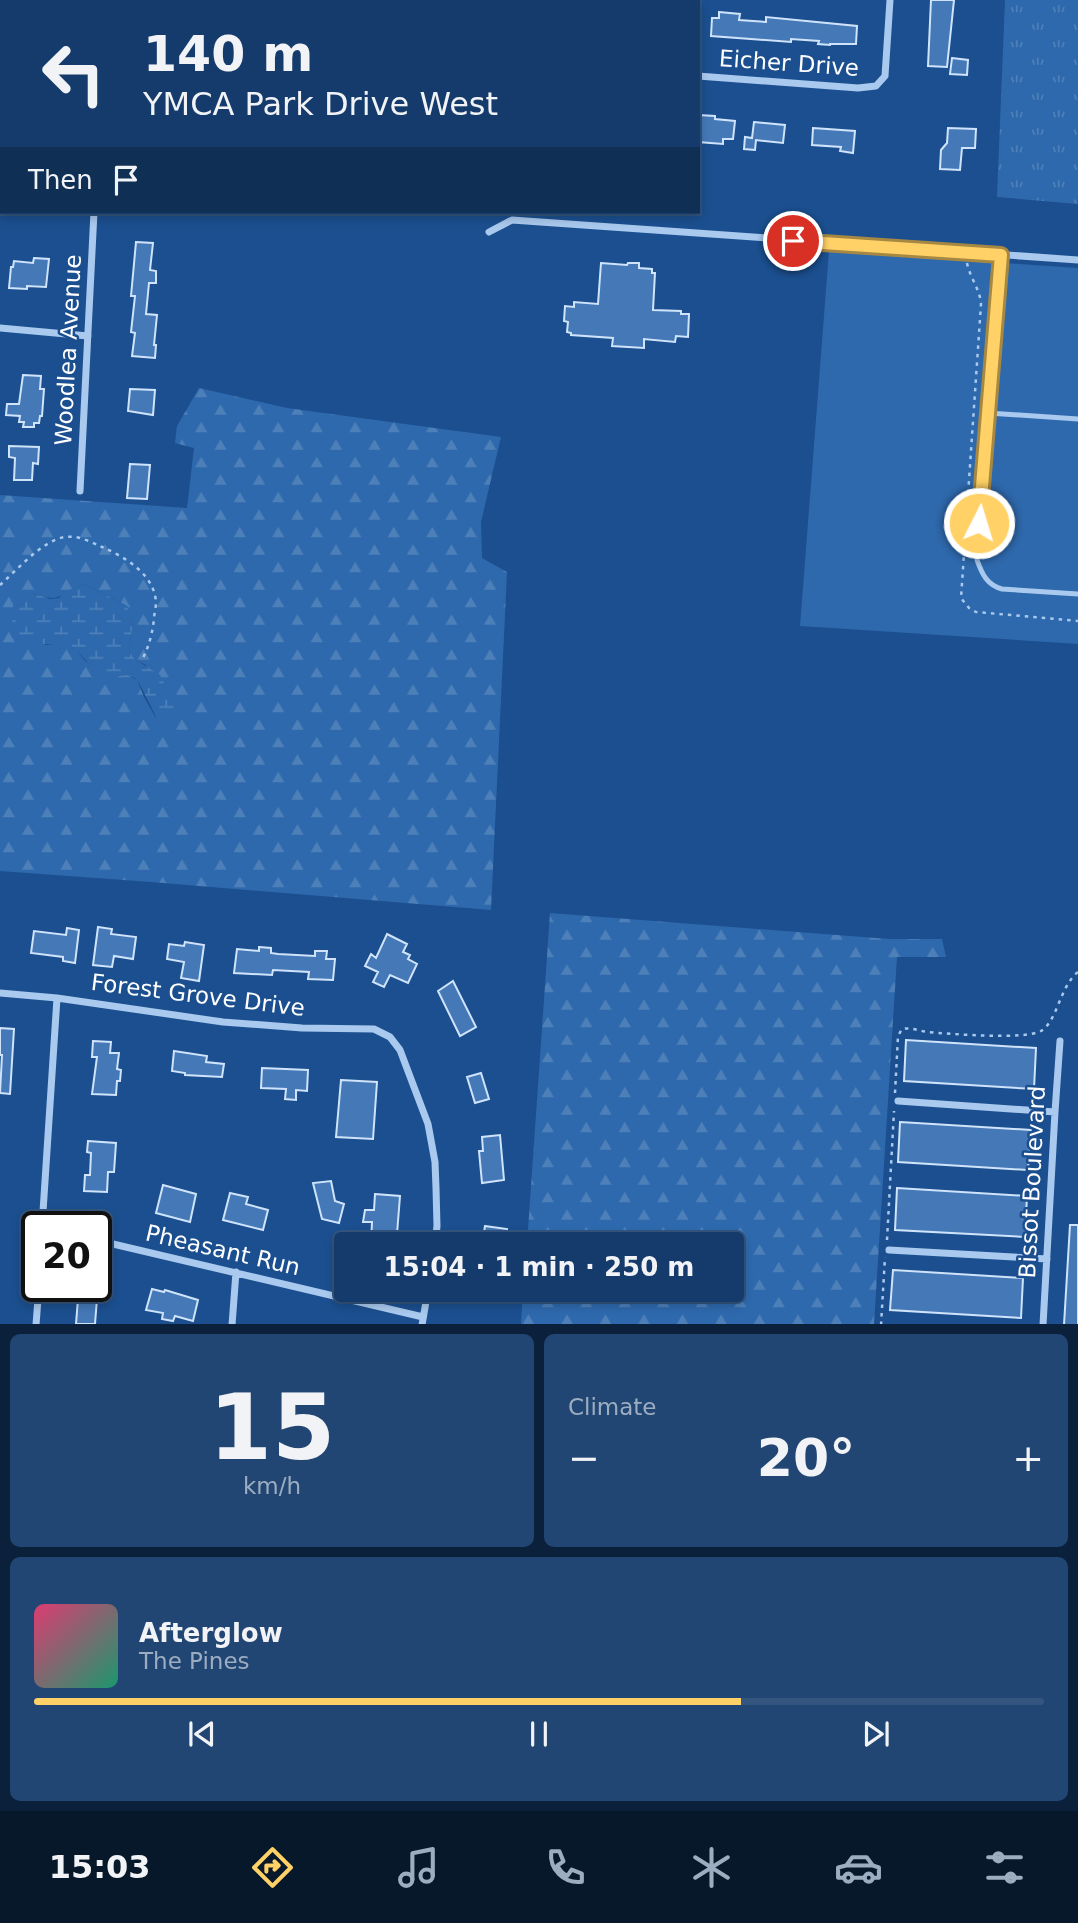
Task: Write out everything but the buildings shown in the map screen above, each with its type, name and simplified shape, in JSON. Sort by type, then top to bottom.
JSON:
[{"type":"street","name":"Eicher Drive","points":[[700,76],[858,88],[876,86],[885,76],[890,0]]},
{"type":"street","name":"Woodlea Avenue","points":[[80,491],[94,214]]},
{"type":"street","points":[[489,232],[512,220],[1078,260]]},
{"type":"street","points":[[0,328],[88,337]]},
{"type":"street","name":"Forest Grove Drive","points":[[0,993],[57,998],[223,1022],[302,1028],[374,1029],[390,1037],[400,1050],[428,1124],[435,1162],[436,1232]]},
{"type":"street","points":[[43,1211],[57,998]]},
{"type":"street","name":"Bissot Boulevard","points":[[1043,1324],[1060,1041]]},
{"type":"street","points":[[898,1101],[1055,1112]]},
{"type":"street","name":"Pheasant Run","points":[[112,1244],[236,1272],[423,1321]]},
{"type":"street","points":[[889,1250],[1047,1259]]},
{"type":"street","points":[[232,1324],[236,1272]]},
{"type":"street","points":[[36,1324],[37,1302]]},
{"type":"street","points":[[423,1321],[426,1302]]},
{"type":"lane","points":[[1001,255],[977,560],[987,581],[1002,589],[1078,594]]},
{"type":"lane","points":[[988,413],[1078,419]]},
{"type":"path","points":[[0,584],[41,547],[65,537],[85,539],[120,554],[134,564],[149,581],[156,601],[151,642],[142,660]]},
{"type":"green space","points":[[1005,0],[1078,0],[1078,204],[997,197]]},
{"type":"green space","points":[[829,251],[1078,268],[1078,644],[800,626]]},
{"type":"green space","points":[[199,388],[287,408],[501,437],[481,522],[482,558],[507,572],[491,910],[0,871],[0,495],[187,508],[194,448],[175,443],[177,426]],"holes":[[[84,584],[127,606],[133,620],[129,652],[136,660],[146,665],[156,718],[137,680],[127,674],[115,676],[86,662],[76,650],[62,643],[45,645],[29,592],[53,598]]]},
{"type":"green space","points":[[84,584],[127,606],[133,620],[129,652],[136,660],[160,675],[175,705],[170,720],[157,718],[133,677],[111,676],[99,672],[70,647],[57,644],[21,644],[12,618],[19,591],[50,599],[59,598],[66,591]]},
{"type":"green space","points":[[550,913],[889,939],[942,939],[946,957],[897,957],[874,1324],[521,1324],[522,1302],[744,1302],[744,1232],[528,1232]]},
{"type":"route","points":[[793,241],[1001,255],[979,523]]}]
